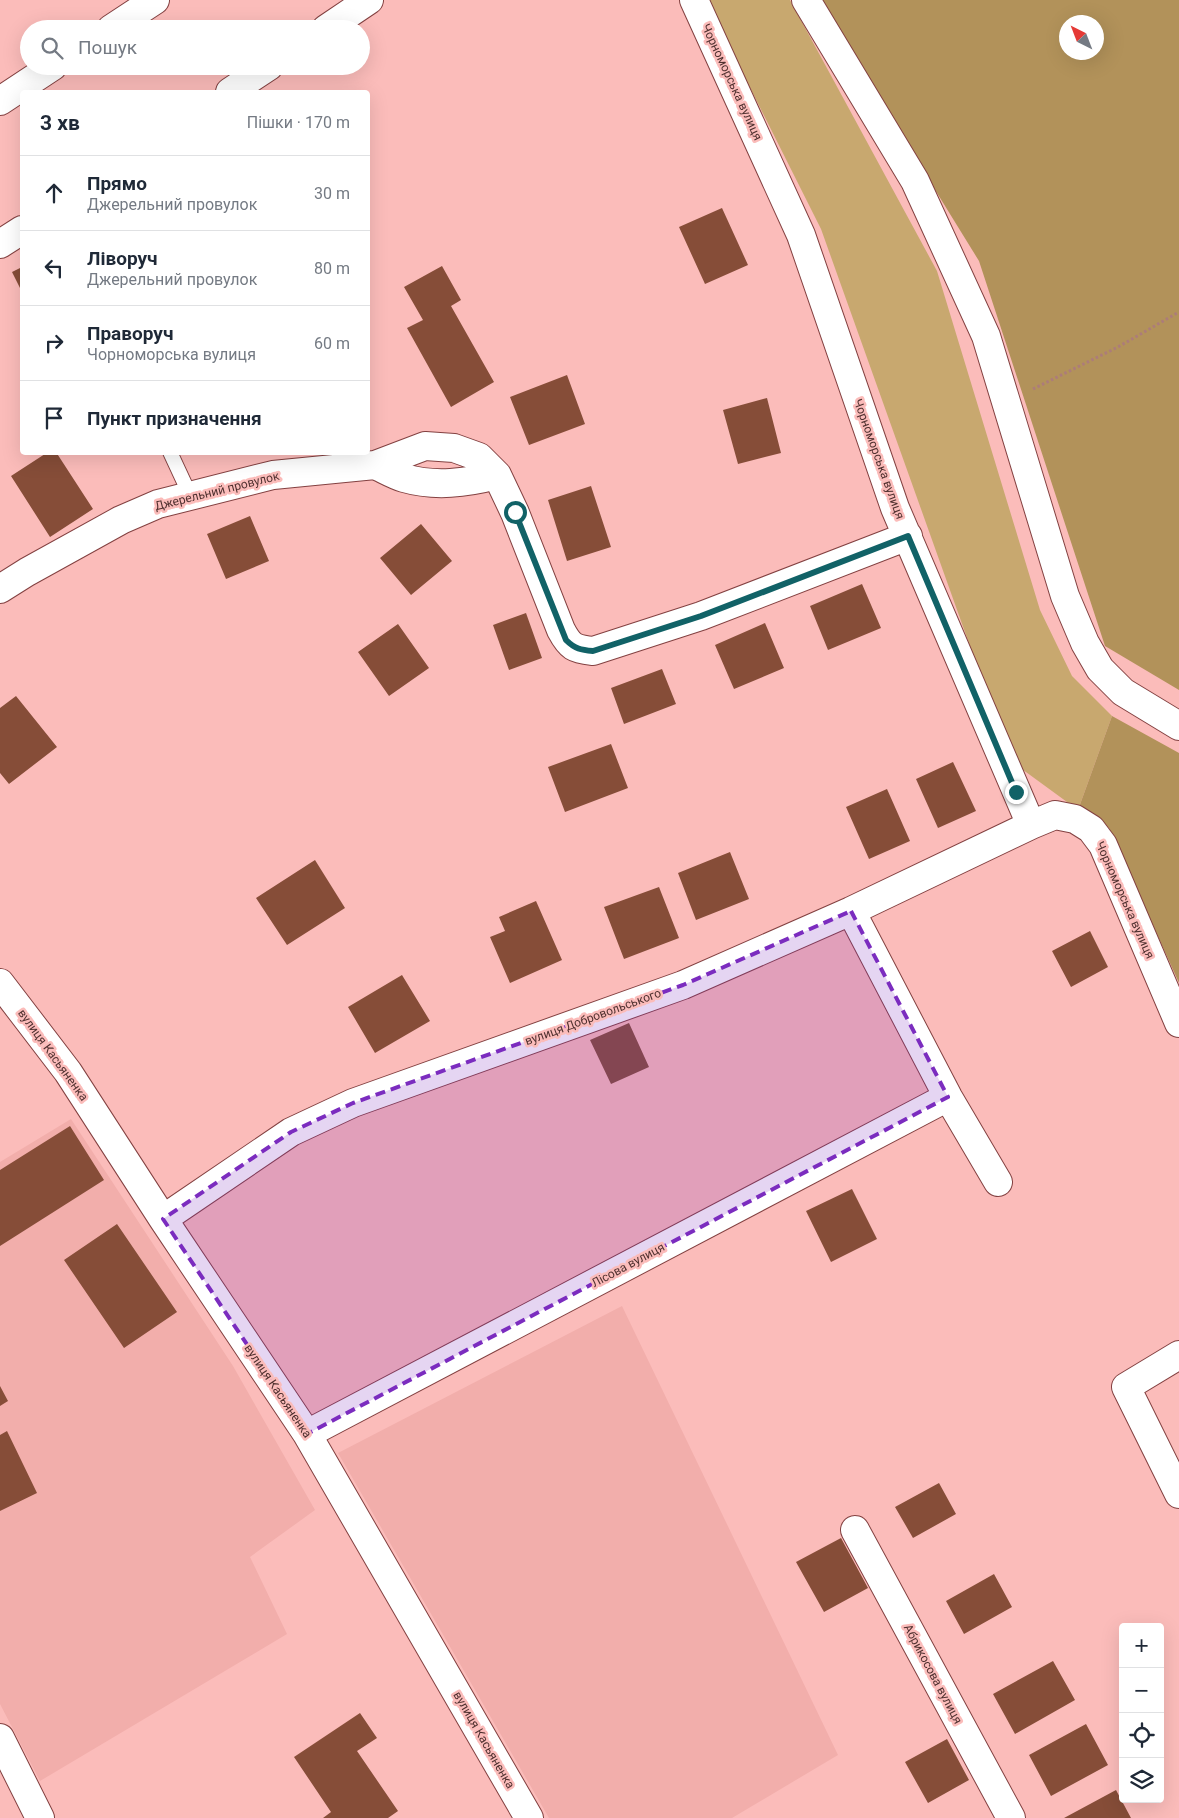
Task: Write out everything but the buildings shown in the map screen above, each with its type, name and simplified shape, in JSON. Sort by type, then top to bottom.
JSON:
[{"type":"main road","points":[[125,20],[155,0]]},
{"type":"main road","points":[[339,20],[369,0]]},
{"type":"main road","name":"Чорноморська вулиця","points":[[694,0],[802,235],[895,508],[1031,825],[1055,815],[1075,819],[1090,829],[1102,845],[1179,1023]]},
{"type":"main road","points":[[806,0],[915,181],[986,336],[1065,596],[1085,643],[1100,669],[1123,692],[1179,726]]},
{"type":"main road","points":[[0,101],[39,75]]},
{"type":"main road","points":[[233,90],[256,75]]},
{"type":"main road","points":[[0,244],[20,231]]},
{"type":"main road","name":"Джерельний провулок","points":[[0,589],[121,520],[158,504],[273,474],[375,465],[425,446],[454,448],[478,457],[497,475],[515,512],[561,630],[566,640],[573,647],[581,650],[593,651],[701,616],[908,536]]},
{"type":"main road","points":[[375,465],[402,478],[432,484],[466,482],[497,475]]},
{"type":"main road","name":"вулиця Добровольського","points":[[163,1219],[292,1132],[353,1103],[683,985],[851,911],[1031,825]]},
{"type":"main road","points":[[851,911],[948,1097],[998,1182]]},
{"type":"main road","name":"вулиця Касьяненка","points":[[0,983],[68,1072],[163,1219],[307,1434],[529,1818]]},
{"type":"main road","name":"Лісова вулиця","points":[[307,1434],[948,1097]]},
{"type":"main road","points":[[1179,1354],[1126,1387],[1179,1494]]},
{"type":"main road","name":"Абрикосова вулиця","points":[[855,1530],[1011,1818]]},
{"type":"main road","points":[[0,1738],[40,1818]]},
{"type":"lane","points":[[171,455],[190,495]]},
{"type":"path","points":[[1006,402],[1118,346],[1179,312]]},
{"type":"highlighted area","points":[[851,911],[948,1097],[307,1434],[163,1219],[291,1132],[353,1103],[683,985]]},
{"type":"shaded area","points":[[706,0],[790,0],[937,271],[1040,610],[1072,676],[1112,716],[1078,810],[1011,761],[821,229]]},
{"type":"shaded area","points":[[818,0],[1179,0],[1179,690],[1105,646],[979,261]]},
{"type":"shaded area","points":[[1112,716],[1179,753],[1179,983],[1109,828],[1078,810]]},
{"type":"shaded area","points":[[71,1119],[233,1366],[315,1510],[250,1557],[287,1634],[40,1781],[0,1704],[0,1162]]},
{"type":"shaded area","points":[[622,1306],[838,1755],[732,1818],[549,1818],[338,1453]]},
{"type":"route","points":[[515,512],[566,640],[573,647],[593,651],[701,616],[908,536],[1016,792]]}]
